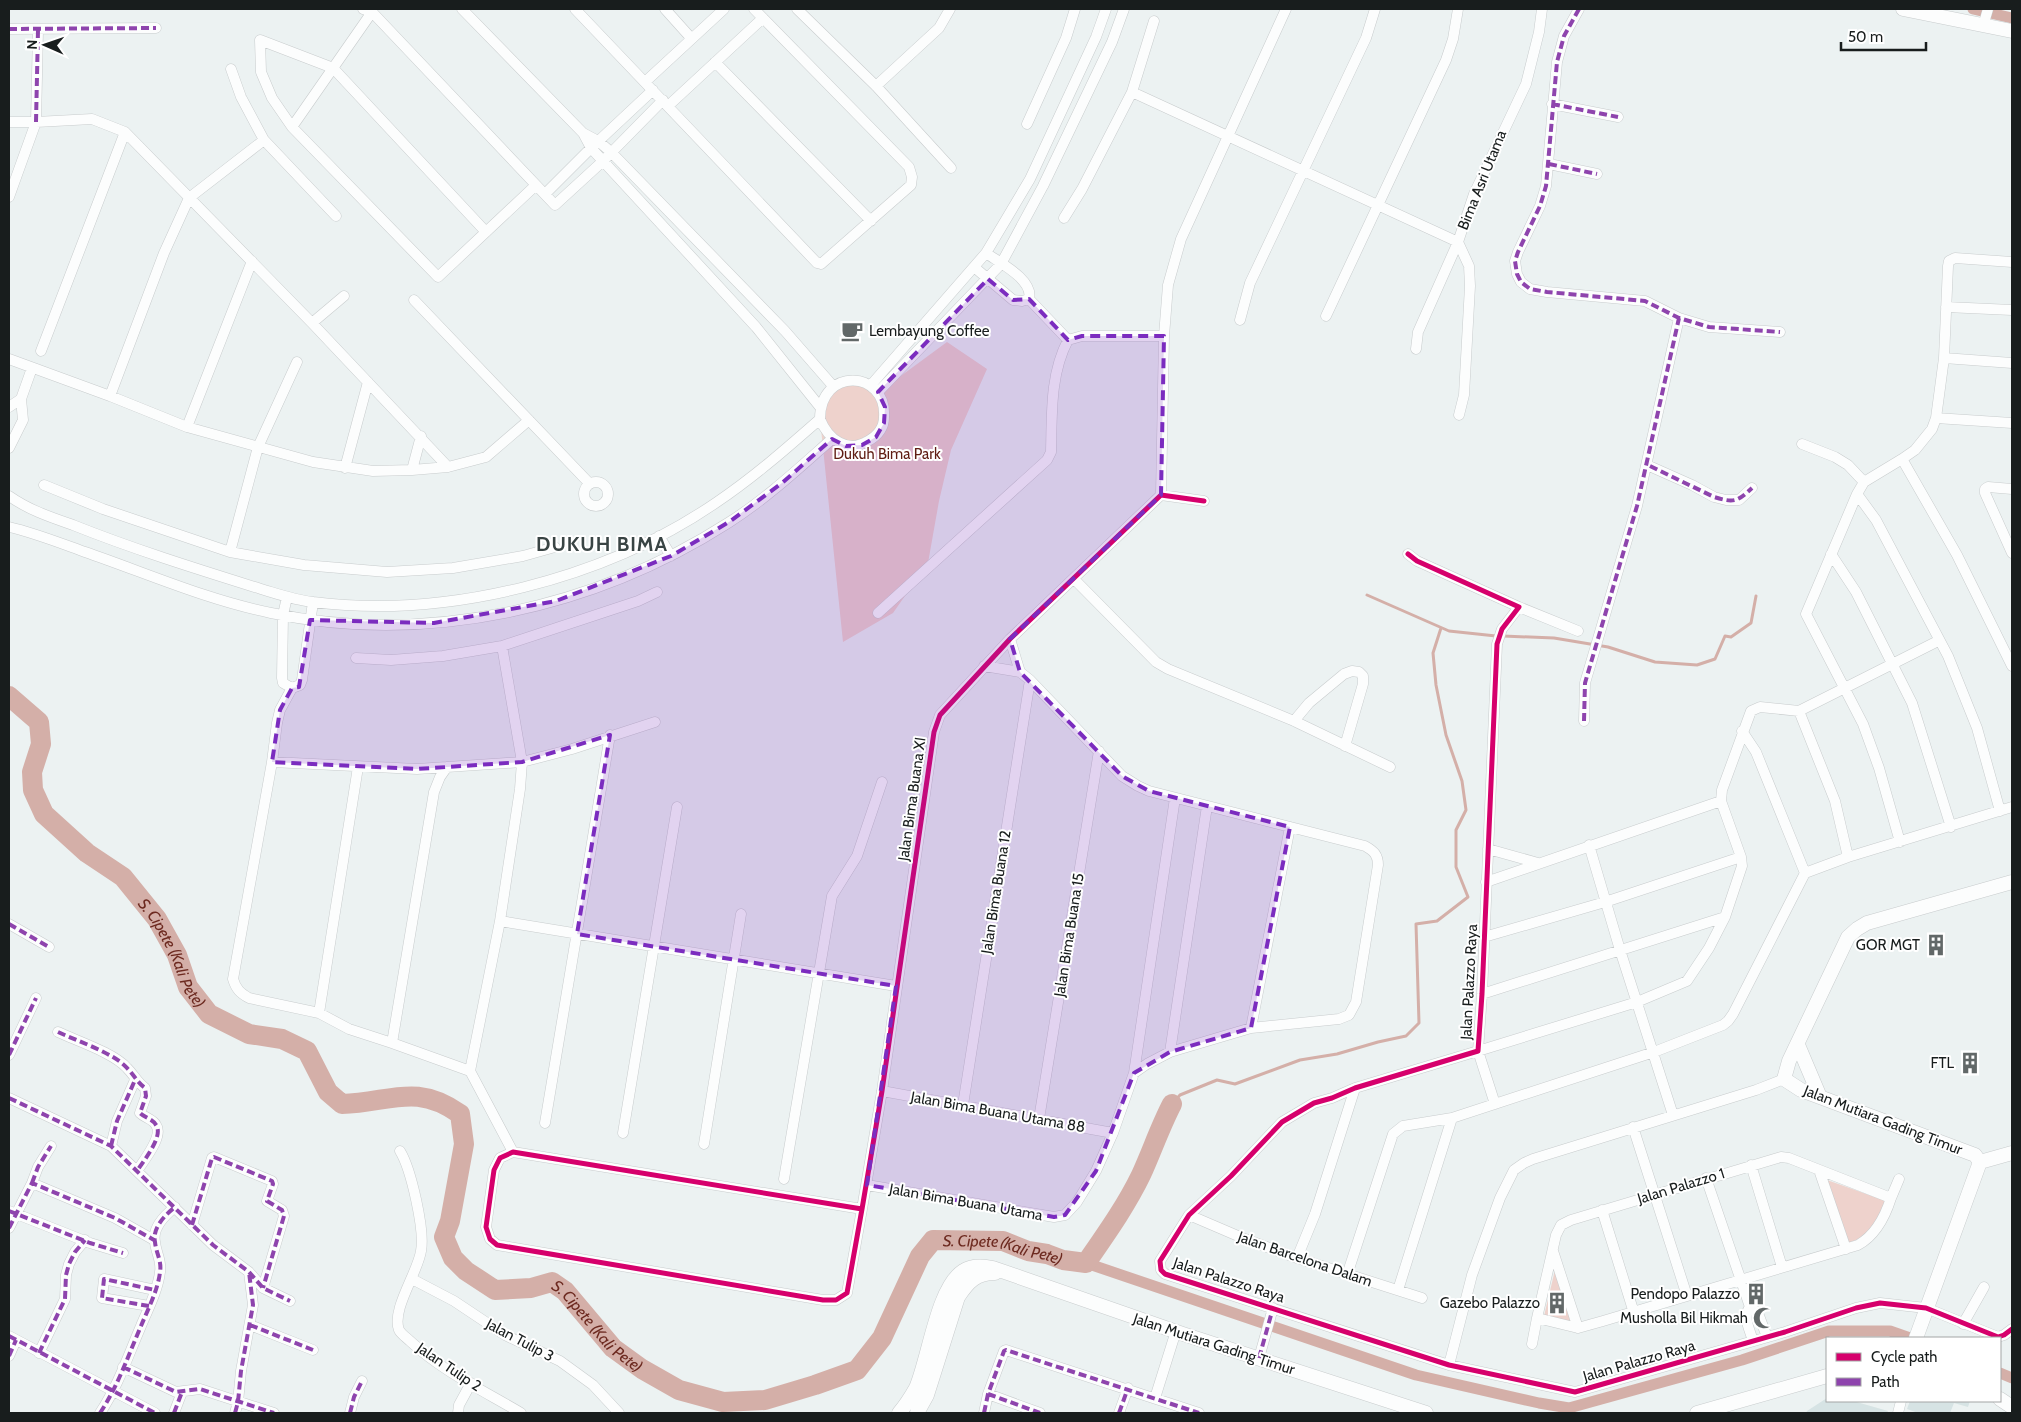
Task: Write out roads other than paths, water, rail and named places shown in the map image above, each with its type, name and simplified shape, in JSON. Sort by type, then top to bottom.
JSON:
[{"type":"main road","points":[[1903,9],[2012,31]]},
{"type":"main road","points":[[1784,1079],[1789,1061],[1848,937],[1857,929],[1867,923],[2012,882]]},
{"type":"main road","points":[[1798,1045],[1820,1098]]},
{"type":"main road","name":"Jalan Mutiara Gading Timur","points":[[1784,1079],[1801,1090],[1820,1098],[1976,1155],[1980,1162]]},
{"type":"main road","name":"Jalan Mutiara Gading Timur","points":[[1980,1162],[2012,1154]]},
{"type":"main road","name":"Jalan Mutiara Gading Timur","points":[[1916,1337],[1980,1162]]},
{"type":"main road","name":"Jalan Mutiara Gading Timur","points":[[899,1413],[908,1403],[916,1386],[936,1320],[953,1280],[962,1271],[974,1266],[986,1266],[1426,1413]]},
{"type":"main road","name":"Jalan Mutiara Gading Timur","points":[[917,1413],[927,1395],[958,1297],[965,1286],[978,1274],[1003,1273]]},
{"type":"main road","points":[[1697,1413],[1826,1376]]},
{"type":"main road","points":[[2001,1400],[2012,1406]]},
{"type":"street","points":[[462,9],[583,133],[595,144],[611,152],[768,314],[833,386]]},
{"type":"street","points":[[575,9],[817,263],[821,264],[911,185],[912,177],[909,167],[754,9]]},
{"type":"street","points":[[665,9],[691,38]]},
{"type":"street","points":[[645,82],[724,9]]},
{"type":"street","points":[[797,9],[876,86],[951,168]]},
{"type":"street","points":[[876,86],[939,28],[950,9]]},
{"type":"street","points":[[1026,124],[1066,38],[1074,9]]},
{"type":"street","points":[[875,389],[986,253],[1030,179],[1096,37],[1106,9]]},
{"type":"street","points":[[875,389],[1001,264],[1048,178],[1112,42],[1124,9]]},
{"type":"street","points":[[1204,502],[1161,495],[1164,336],[1168,285],[1181,239],[1286,9]]},
{"type":"street","points":[[1240,320],[1250,283],[1366,38],[1375,9]]},
{"type":"street","points":[[1326,316],[1446,60],[1453,39],[1458,9]]},
{"type":"street","name":"Bima Asri Utama","points":[[1459,415],[1464,395],[1470,286],[1469,266],[1458,242],[1474,194],[1526,84],[1539,32],[1542,9]]},
{"type":"street","points":[[1578,9],[1564,36],[1557,62],[1546,186],[1540,206],[1515,261],[1517,274],[1521,282],[1530,289],[1548,292],[1645,302],[1679,318],[1708,326],[1780,332]]},
{"type":"street","points":[[1983,26],[1988,9]]},
{"type":"street","points":[[292,127],[333,68],[368,10],[555,205],[611,152],[763,18]]},
{"type":"street","points":[[1064,218],[1082,189],[1132,92],[1154,21]]},
{"type":"street","points":[[9,29],[156,28]]},
{"type":"street","points":[[9,197],[36,122],[38,30]]},
{"type":"street","points":[[486,232],[333,68],[260,40],[261,72],[272,98],[292,127],[438,277],[486,232],[536,185]]},
{"type":"street","points":[[715,62],[871,222]]},
{"type":"street","points":[[231,69],[241,97],[264,140],[336,216]]},
{"type":"street","points":[[545,194],[653,90]]},
{"type":"street","points":[[1132,92],[1458,242],[1418,332],[1416,348]]},
{"type":"street","points":[[1552,104],[1618,117]]},
{"type":"street","points":[[9,122],[92,119],[125,132],[312,322],[421,436],[448,467]]},
{"type":"street","points":[[41,351],[125,132]]},
{"type":"street","points":[[110,396],[164,253],[189,198],[264,140]]},
{"type":"street","points":[[595,144],[603,161],[756,327],[820,407]]},
{"type":"street","points":[[1549,164],[1597,174]]},
{"type":"street","points":[[986,253],[1025,281],[1030,292],[1029,299]]},
{"type":"street","points":[[1900,842],[1879,768],[1863,724],[1806,614],[1857,494],[1864,482],[1914,450],[1932,429],[1936,418],[1944,358],[1949,261],[1955,258],[2012,262]]},
{"type":"street","points":[[187,427],[252,262]]},
{"type":"street","points":[[974,267],[1013,300],[1022,302],[1029,299]]},
{"type":"street","points":[[312,322],[344,296]]},
{"type":"street","points":[[1029,299],[1068,340]]},
{"type":"street","points":[[414,300],[590,484]]},
{"type":"street","points":[[1946,307],[2012,310]]},
{"type":"street","points":[[756,327],[768,314]]},
{"type":"street","points":[[1584,720],[1585,683],[1638,506],[1679,318]]},
{"type":"street","points":[[878,613],[1047,460],[1051,452],[1053,394],[1059,357],[1068,340],[1082,336],[1164,336]]},
{"type":"street","points":[[1944,358],[2012,363]]},
{"type":"street","points":[[9,359],[187,427],[314,462],[345,468],[412,470],[448,467],[486,457],[529,420]]},
{"type":"street","points":[[230,552],[258,446],[297,362]]},
{"type":"street","points":[[9,448],[23,420],[21,399],[32,368]]},
{"type":"street","points":[[848,380],[856,380],[875,389],[885,407],[884,423],[876,437],[862,445],[846,446],[832,439],[824,430],[820,419],[820,407],[833,386],[848,380]]},
{"type":"street","points":[[345,468],[368,382]]},
{"type":"street","points":[[9,407],[21,399]]},
{"type":"street","points":[[1936,418],[2012,423]]},
{"type":"street","points":[[9,496],[25,508],[121,544],[225,579],[287,597],[312,602],[372,605],[431,602],[490,594],[567,574],[604,561],[659,536],[716,503],[770,464],[820,419]]},
{"type":"street","points":[[412,470],[421,436]]},
{"type":"street","points":[[9,527],[62,543],[220,599],[283,615],[310,620],[372,624],[434,623],[495,615],[572,595],[614,581],[671,556],[736,517],[782,483],[832,439]]},
{"type":"street","points":[[1802,444],[1835,457],[1848,465],[1864,482]]},
{"type":"street","points":[[1902,459],[1956,555],[2012,666]]},
{"type":"street","points":[[1647,465],[1714,497],[1726,500],[1739,500],[1752,488]]},
{"type":"street","points":[[44,486],[103,509],[230,552],[304,565],[387,572],[453,568],[523,556],[555,547]]},
{"type":"street","points":[[2012,488],[1988,487],[1985,489],[1985,493],[2009,538],[2012,554]]},
{"type":"street","points":[[1857,494],[1876,520],[1938,641],[1948,656],[1977,728],[2000,811]]},
{"type":"street","name":"Jalan Bima Buana XI","points":[[882,1091],[936,725],[940,715],[1010,639],[1161,495]]},
{"type":"street","points":[[659,536],[671,556]]},
{"type":"street","points":[[1408,554],[1417,561],[1518,607],[1578,631]]},
{"type":"street","points":[[1831,554],[1856,592],[1912,703],[1951,827]]},
{"type":"street","points":[[1074,579],[1156,662],[1168,669],[1294,721],[1390,767]]},
{"type":"street","points":[[356,658],[391,660],[443,656],[502,646],[638,601],[657,592]]},
{"type":"street","points":[[287,597],[283,615],[282,678],[283,683],[292,688]]},
{"type":"street","points":[[312,602],[302,680],[300,685],[292,688],[280,710],[234,979],[236,987],[240,993],[250,998],[319,1013],[350,1029],[470,1071]]},
{"type":"street","name":"Jalan Palazzo Raya","points":[[1518,607],[1502,630],[1497,644],[1478,1051],[1355,1088],[1314,1103],[1282,1122],[1231,1176],[1189,1215],[1162,1256],[1161,1270],[1165,1274],[1272,1312],[1449,1365],[1574,1392],[1767,1337],[1856,1308],[1880,1303],[1926,1308],[1998,1337],[2004,1335],[2012,1328]]},
{"type":"street","points":[[1010,639],[1020,672]]},
{"type":"street","points":[[1495,1104],[1478,1051],[1637,1002],[1687,981],[1710,948],[1725,917],[1740,874],[1742,857],[1721,801],[1722,790],[1742,730],[1751,711],[1754,708],[1799,711],[1938,641]]},
{"type":"street","points":[[502,646],[522,762],[520,789],[500,921],[470,1071],[513,1152]]},
{"type":"street","points":[[984,666],[1020,672],[1030,680],[1122,776],[1138,786],[1175,798],[1365,846],[1378,856],[1356,1002],[1349,1015],[1339,1018],[1251,1028],[1170,1052],[1134,1073]]},
{"type":"street","points":[[1294,721],[1309,703],[1344,674],[1352,671],[1359,672],[1363,676],[1364,684],[1345,746]]},
{"type":"street","name":"Jalan Bima Buana 12","points":[[963,1105],[1030,680]]},
{"type":"street","points":[[1799,711],[1835,801],[1848,856]]},
{"type":"street","points":[[272,762],[417,770],[522,762],[654,722]]},
{"type":"street","points":[[1742,730],[1756,752],[1804,873]]},
{"type":"street","points":[[545,1123],[610,735]]},
{"type":"street","name":"Jalan Bima Buana 15","points":[[1040,1119],[1099,751]]},
{"type":"street","points":[[319,1013],[358,767]]},
{"type":"street","points":[[392,1043],[434,792],[440,777],[448,767]]},
{"type":"street","points":[[784,1179],[832,896],[857,856],[882,782]]},
{"type":"street","name":"Jalan Bima Buana Utama","points":[[867,1185],[1054,1217],[1065,1214],[1077,1202],[1096,1171],[1114,1134],[1134,1073],[1175,798]]},
{"type":"street","points":[[1486,882],[1721,801]]},
{"type":"street","points":[[1170,1052],[1207,806]]},
{"type":"street","points":[[623,1133],[677,807]]},
{"type":"street","points":[[1347,1275],[1393,1134],[1403,1126],[1452,1118],[1654,1052],[1723,1025],[1728,1021],[1804,873],[1848,856],[2012,808]]},
{"type":"street","points":[[1251,1028],[1290,827]]},
{"type":"street","points":[[1589,845],[1605,902],[1673,1115]]},
{"type":"street","points":[[1488,849],[1538,863]]},
{"type":"street","points":[[1484,937],[1605,902],[1742,857]]},
{"type":"street","points":[[704,1144],[741,914]]},
{"type":"street","points":[[1482,994],[1725,917]]},
{"type":"street","points":[[500,921],[896,986]]},
{"type":"street","points":[[9,924],[49,947]]},
{"type":"street","points":[[9,1055],[36,998]]},
{"type":"street","points":[[58,1032],[106,1053],[127,1067],[135,1080],[145,1088],[146,1093],[140,1113],[155,1122],[158,1136],[137,1171]]},
{"type":"street","points":[[1449,1365],[1472,1275],[1500,1198],[1514,1170],[1533,1159],[1756,1090],[1784,1079]]},
{"type":"street","points":[[111,1146],[117,1121],[135,1080]]},
{"type":"street","points":[[1297,1258],[1315,1214],[1355,1088]]},
{"type":"street","points":[[862,1209],[513,1152],[500,1158],[494,1170],[486,1227],[490,1239],[497,1245],[823,1300],[836,1300],[847,1293],[867,1185],[882,1091]]},
{"type":"street","name":"Jalan Bima Buana Utama 88","points":[[882,1091],[1114,1134]]},
{"type":"street","points":[[9,1098],[111,1146],[213,1246],[248,1272],[263,1288],[290,1301]]},
{"type":"street","points":[[1398,1290],[1452,1118]]},
{"type":"street","points":[[1633,1127],[1687,1296]]},
{"type":"street","points":[[9,1228],[12,1212],[32,1183],[38,1167],[51,1146]]},
{"type":"street","points":[[400,1151],[408,1168],[420,1224],[421,1250],[412,1279]]},
{"type":"street","points":[[192,1225],[212,1158],[214,1157],[272,1181],[273,1184],[266,1201],[282,1210],[284,1216],[263,1288]]},
{"type":"street","name":"Jalan Palazzo 1","points":[[1532,1344],[1556,1235],[1562,1225],[1571,1220],[1750,1164],[1781,1157],[1789,1158],[1891,1198]]},
{"type":"street","points":[[1750,1164],[1782,1267]]},
{"type":"street","points":[[1819,1170],[1846,1249]]},
{"type":"street","points":[[1706,1178],[1750,1307],[1758,1313],[1767,1337]]},
{"type":"street","points":[[1537,1318],[1578,1328],[1846,1249],[1865,1241],[1871,1235],[1886,1213],[1899,1178]]},
{"type":"street","points":[[32,1183],[115,1218],[154,1240]]},
{"type":"street","points":[[100,1413],[114,1392],[155,1290],[160,1272],[160,1261],[154,1240],[158,1225],[175,1207]]},
{"type":"street","points":[[1602,1210],[1634,1312]]},
{"type":"street","points":[[12,1212],[123,1253]]},
{"type":"street","name":"Jalan Barcelona Dalam","points":[[1189,1215],[1245,1239],[1297,1258],[1422,1298]]},
{"type":"street","points":[[39,1353],[64,1304],[69,1264],[75,1252],[86,1240]]},
{"type":"street","points":[[1552,1250],[1578,1328]]},
{"type":"street","points":[[235,1413],[253,1305],[248,1272]]},
{"type":"street","name":"Jalan Tulip 2","points":[[412,1279],[404,1294],[398,1321],[400,1331],[420,1350],[456,1376],[472,1383],[522,1413]]},
{"type":"street","name":"Jalan Tulip 3","points":[[412,1279],[454,1301],[505,1336],[560,1361],[593,1385],[619,1413]]},
{"type":"street","points":[[149,1306],[102,1298],[104,1280],[155,1290]]},
{"type":"street","points":[[1963,1324],[1984,1287]]},
{"type":"street","points":[[1750,1307],[1746,1311],[1746,1317],[1753,1341]]},
{"type":"street","points":[[1259,1358],[1272,1312]]},
{"type":"street","points":[[250,1325],[313,1350]]},
{"type":"street","points":[[1155,1398],[1176,1331]]},
{"type":"street","points":[[9,1356],[12,1338],[155,1413]]},
{"type":"street","points":[[984,1413],[988,1394],[1006,1350],[1128,1388],[1155,1398],[1178,1410],[1199,1413]]},
{"type":"street","points":[[123,1367],[164,1388],[182,1392],[200,1389],[274,1413]]},
{"type":"street","points":[[350,1413],[354,1397],[362,1381]]},
{"type":"street","points":[[458,1413],[459,1405],[472,1383]]},
{"type":"street","points":[[1119,1413],[1128,1388]]},
{"type":"street","points":[[174,1413],[182,1392]]},
{"type":"street","points":[[988,1394],[1040,1413]]},
{"type":"waterway","points":[[1973,9],[2012,18]]},
{"type":"waterway","points":[[1367,595],[1449,631],[1496,636]]},
{"type":"waterway","points":[[1503,636],[1554,638],[1608,647],[1655,662],[1697,665],[1715,659],[1725,636],[1731,637],[1751,623],[1756,596]]},
{"type":"waterway","points":[[1172,1104],[1180,1095],[1217,1080],[1235,1084],[1300,1060],[1337,1054],[1406,1036],[1419,1023],[1416,924],[1437,921],[1468,897],[1456,867],[1456,830],[1466,810],[1462,781],[1446,735],[1436,685],[1433,653],[1441,628]]},
{"type":"waterway","name":"S. Cipete (Kali Pete)","points":[[9,696],[39,722],[41,744],[32,772],[33,790],[44,814],[87,853],[123,877],[157,919],[177,955],[188,987],[209,1014],[249,1034],[282,1039],[307,1051],[328,1092],[342,1104],[416,1097],[444,1104],[460,1114],[464,1144],[450,1221],[444,1237],[453,1258],[466,1271],[495,1290],[531,1288],[552,1282],[565,1291],[613,1348],[642,1369],[679,1390],[723,1402],[765,1400],[857,1370],[882,1338],[920,1256],[933,1240],[1003,1241],[1028,1251],[1047,1254],[1063,1260],[1086,1263],[1115,1220],[1141,1175],[1172,1104]]},
{"type":"waterway","points":[[1086,1263],[1416,1375],[1569,1408],[1742,1360],[1829,1331],[1890,1331],[1907,1337]]},
{"type":"waterway","points":[[2001,1373],[2012,1378]]},
{"type":"place","name":"Lembayung Coffee","points":[[852,331]]},
{"type":"place","name":"GOR MGT","points":[[1936,945]]},
{"type":"place","name":"FTL","points":[[1970,1063]]},
{"type":"place","name":"Pendopo Palazzo","points":[[1756,1294]]},
{"type":"place","name":"Gazebo Palazzo","points":[[1557,1303]]},
{"type":"place","name":"Musholla Bil Hikmah","points":[[1764,1318]]},
{"type":"district","name":"DUKUH BIMA","points":[[602,544]]},
{"type":"park label","name":"Dukuh Bima Park","points":[[887,454]]}]
